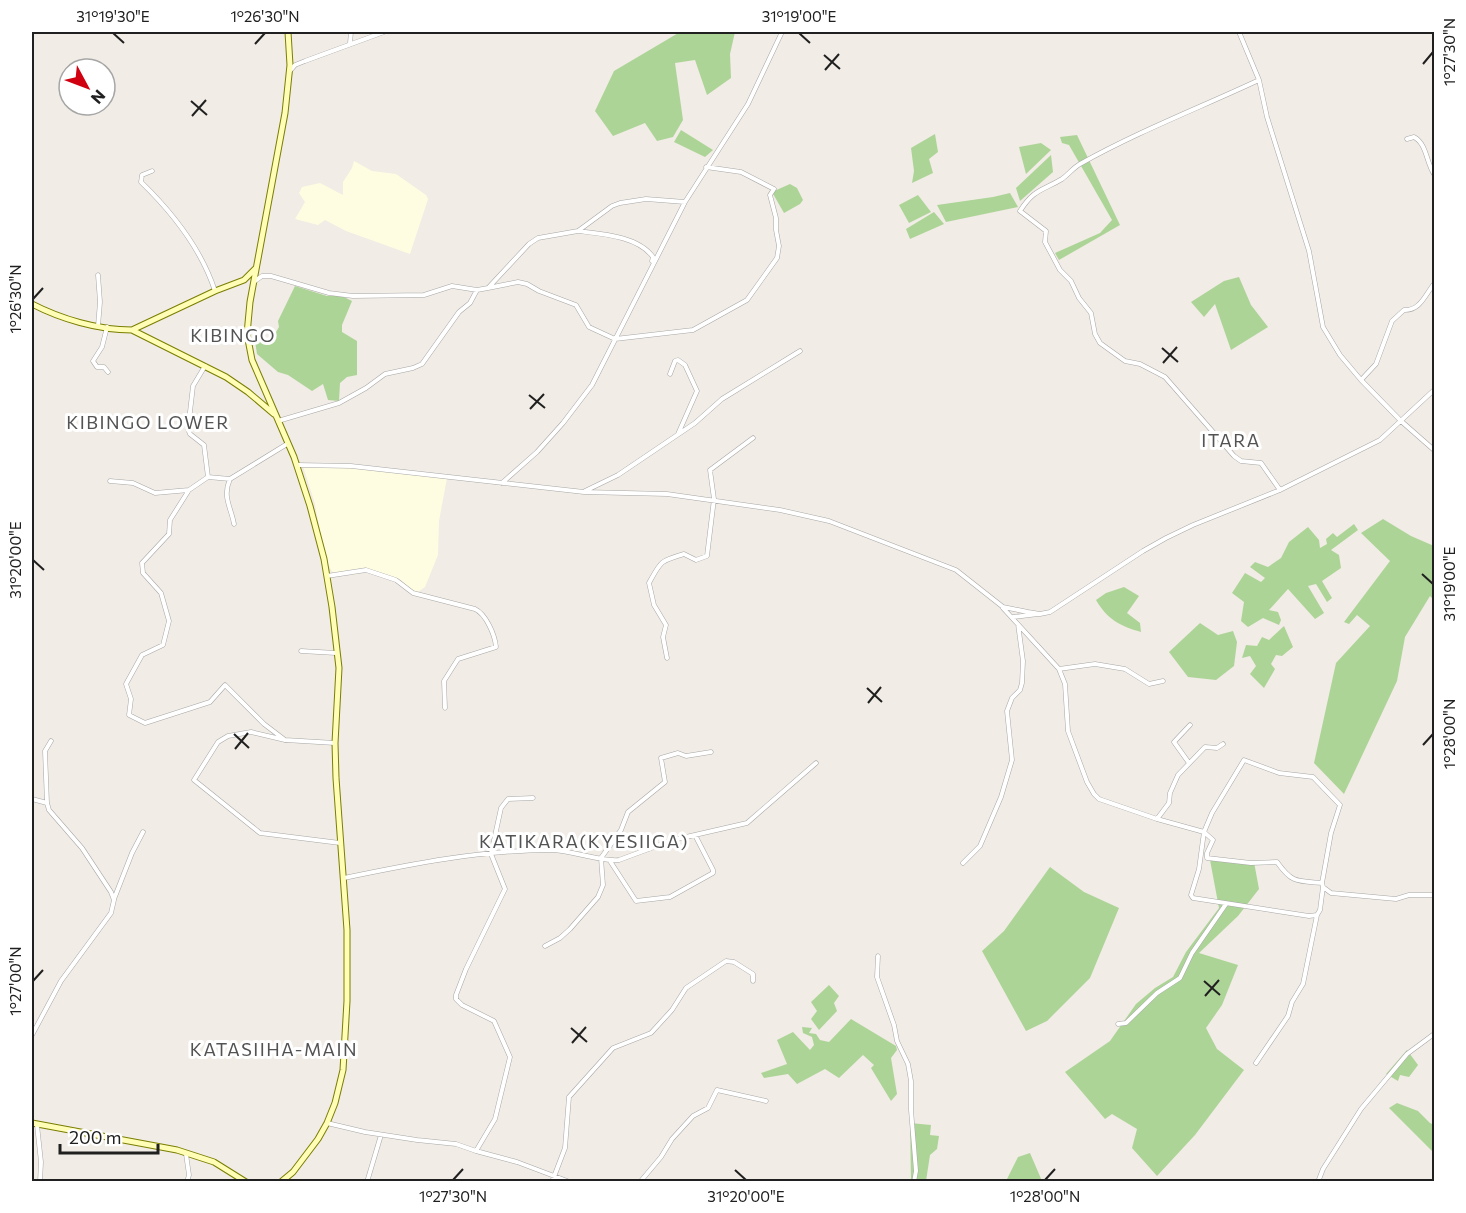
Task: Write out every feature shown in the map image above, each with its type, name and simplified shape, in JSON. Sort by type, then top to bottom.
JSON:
[{"type":"main road","points":[[281,1182],[293,1172],[327,1124],[343,1070],[347,984],[347,930],[335,743],[339,668],[327,576],[310,506],[297,465],[258,375],[249,347],[247,318],[284,121],[289,72],[288,32]]},
{"type":"main road","points":[[132,330],[244,280],[256,267]]},
{"type":"main road","points":[[244,280],[253,282]]},
{"type":"main road","points":[[32,304],[62,317],[98,326],[132,330],[206,366],[248,392],[277,418]]},
{"type":"main road","points":[[34,1124],[159,1146],[203,1157],[246,1182]]},
{"type":"street","points":[[350,43],[351,32]]},
{"type":"street","points":[[289,72],[295,65],[384,32]]},
{"type":"street","points":[[502,483],[524,465],[563,423],[592,385],[685,202],[705,167],[748,104],[782,32]]},
{"type":"street","points":[[1239,32],[1258,80],[1309,251],[1323,327],[1340,355],[1361,380],[1401,422],[1434,450]]},
{"type":"street","points":[[1258,80],[1190,112],[1158,124],[1079,165],[1060,180],[1036,192],[1020,211],[1046,231],[1045,242],[1060,270],[1071,281],[1081,301],[1089,309],[1096,337],[1103,346],[1125,361],[1140,364],[1165,377],[1234,456],[1241,461],[1262,463],[1280,490]]},
{"type":"street","points":[[1407,139],[1414,137],[1420,141],[1434,174]]},
{"type":"street","points":[[253,282],[262,276],[271,276],[329,294],[353,296],[424,295],[452,286],[477,290],[518,282],[528,284],[539,291],[576,305],[589,327],[615,339],[696,329],[747,300],[777,258],[779,246],[776,218],[770,196],[774,189],[744,173],[705,167]]},
{"type":"street","points":[[152,171],[142,175],[141,182],[165,207],[200,255],[215,291]]},
{"type":"street","points":[[578,231],[612,206],[620,203],[646,199],[685,202]]},
{"type":"street","points":[[488,288],[534,240],[543,236],[578,231],[637,244],[653,257],[652,265]]},
{"type":"street","points":[[98,275],[100,302],[98,326]]},
{"type":"street","points":[[1361,380],[1376,364],[1392,321],[1404,310],[1418,308],[1434,284]]},
{"type":"street","points":[[277,418],[343,401],[386,374],[422,364],[459,312],[470,303],[477,290]]},
{"type":"street","points":[[107,327],[102,347],[93,361],[97,367],[104,367],[108,372]]},
{"type":"street","points":[[584,492],[618,475],[695,423],[717,403],[800,351]]},
{"type":"street","points":[[670,374],[675,361],[678,360],[684,365],[697,391],[678,435]]},
{"type":"street","points":[[206,366],[193,386],[188,429],[190,434],[204,445],[208,477]]},
{"type":"street","points":[[1012,617],[1050,612],[1166,538],[1280,490],[1380,440],[1434,390]]},
{"type":"street","points":[[667,658],[663,637],[666,625],[654,605],[649,583],[664,560],[684,554],[696,560],[707,556],[714,499],[710,470],[753,438]]},
{"type":"street","points":[[234,524],[226,496],[230,479],[287,444]]},
{"type":"street","points":[[297,465],[351,466],[584,492],[667,494],[714,499],[829,521],[956,570],[1003,607],[1059,669],[1065,684],[1068,730],[1094,795],[1106,802],[1204,832],[1213,840],[1207,852],[1207,858],[1247,863],[1277,862],[1286,875],[1293,880],[1322,885],[1331,893],[1396,899],[1409,895],[1434,895]]},
{"type":"street","points":[[230,479],[208,477],[189,490],[170,520],[169,535],[142,563],[144,575],[161,593],[169,621],[163,645],[142,656],[127,681],[132,701],[129,715],[148,723],[210,702],[225,685],[264,724],[285,740]]},
{"type":"street","points":[[110,481],[133,483],[154,493],[189,490]]},
{"type":"street","points":[[327,576],[367,570],[397,580],[413,593],[475,609],[482,613],[495,640],[495,647],[458,659],[444,681],[445,708]]},
{"type":"street","points":[[1003,607],[1040,614]]},
{"type":"street","points":[[963,863],[980,846],[1002,797],[1012,760],[1007,711],[1022,683],[1023,661],[1018,624]]},
{"type":"street","points":[[301,651],[336,653]]},
{"type":"street","points":[[1059,669],[1095,664],[1125,669],[1149,684],[1163,681]]},
{"type":"street","points":[[1189,763],[1174,742],[1190,725]]},
{"type":"street","points":[[335,743],[285,740],[247,732],[224,737],[218,742],[194,782],[260,833],[340,843]]},
{"type":"street","points":[[51,741],[45,751],[49,810],[82,848],[114,900]]},
{"type":"street","points":[[1157,819],[1169,803],[1169,795],[1176,778],[1189,763],[1205,747],[1218,748],[1223,744]]},
{"type":"street","points":[[545,946],[570,930],[598,897],[603,885],[601,858],[621,830],[628,812],[665,782],[661,760],[663,756],[678,753],[686,756],[711,752]]},
{"type":"street","points":[[1256,1063],[1288,1016],[1303,984],[1317,915],[1320,910],[1331,833],[1340,806],[1313,777],[1279,773],[1244,760],[1212,813],[1204,832],[1199,869],[1192,897],[1309,916],[1317,915]]},
{"type":"street","points":[[344,878],[395,867],[491,854],[552,850],[610,861],[619,860],[673,840],[747,823],[816,763]]},
{"type":"street","points":[[476,1151],[495,1119],[510,1057],[494,1021],[462,1005],[456,999],[466,969],[505,889],[491,854],[501,808],[508,799],[533,798]]},
{"type":"street","points":[[32,799],[47,803]]},
{"type":"street","points":[[32,1035],[61,981],[111,912],[132,853],[143,832]]},
{"type":"street","points":[[610,861],[636,901],[670,897],[713,873],[695,835]]},
{"type":"street","points":[[1118,1024],[1126,1023],[1157,993],[1180,978],[1192,953],[1226,904]]},
{"type":"street","points":[[878,956],[877,977],[894,1025],[897,1041],[908,1064],[911,1081],[916,1171],[914,1182]]},
{"type":"street","points":[[552,1182],[565,1148],[568,1099],[608,1052],[618,1045],[651,1033],[672,1010],[686,988],[726,961],[734,962],[753,974],[753,981]]},
{"type":"street","points":[[1318,1182],[1323,1169],[1356,1114],[1407,1054],[1434,1034]]},
{"type":"street","points":[[640,1182],[661,1158],[672,1139],[693,1116],[708,1108],[716,1091],[721,1090],[766,1101]]},
{"type":"street","points":[[34,1124],[41,1162],[40,1182]]},
{"type":"street","points":[[327,1124],[381,1135],[456,1144],[517,1162],[570,1182]]},
{"type":"street","points":[[367,1182],[381,1135]]},
{"type":"street","points":[[186,1154],[189,1175],[187,1182]]},
{"type":"shaded area","points":[[354,161],[372,171],[396,174],[426,195],[428,199],[410,254],[346,231],[325,220],[318,225],[295,219],[305,202],[299,193],[302,187],[320,183],[343,195],[343,182]]},
{"type":"shaded area","points":[[302,463],[447,478],[439,521],[438,555],[425,587],[415,594],[401,580],[370,571],[353,575],[334,575],[325,559],[315,504]]},
{"type":"green space","points":[[680,32],[735,32],[730,54],[731,78],[707,95],[695,60],[675,63],[683,120],[673,137],[657,141],[645,123],[613,136],[595,111],[614,71]]},
{"type":"green space","points":[[681,130],[713,150],[705,157],[674,142]]},
{"type":"green space","points":[[935,134],[938,152],[929,159],[933,173],[912,183],[914,171],[911,148]]},
{"type":"green space","points":[[1077,135],[1120,225],[1059,260],[1055,253],[1100,233],[1112,220],[1069,145],[1062,143],[1060,137]]},
{"type":"green space","points":[[1041,143],[1051,150],[1026,174],[1019,147]]},
{"type":"green space","points":[[1051,155],[1053,172],[1020,201],[1016,188]]},
{"type":"green space","points":[[790,184],[797,188],[803,200],[784,213],[772,192]]},
{"type":"green space","points":[[1010,193],[1018,207],[946,222],[937,205],[993,197]]},
{"type":"green space","points":[[918,195],[931,212],[909,223],[899,205]]},
{"type":"green space","points":[[934,212],[944,224],[910,239],[906,229]]},
{"type":"green space","points":[[1239,277],[1251,305],[1268,327],[1231,350],[1215,304],[1204,317],[1191,302],[1224,281]]},
{"type":"green space","points":[[295,286],[327,296],[342,296],[352,301],[342,325],[342,332],[357,341],[357,375],[347,377],[340,383],[339,401],[328,400],[323,384],[312,391],[288,375],[278,372],[257,354],[255,341],[273,337]]},
{"type":"green space","points":[[1383,519],[1411,536],[1434,546],[1434,600],[1430,596],[1405,637],[1397,681],[1344,794],[1314,763],[1336,663],[1370,626],[1357,615],[1349,624],[1344,622],[1390,561],[1361,533]]},
{"type":"green space","points":[[1354,524],[1358,530],[1331,550],[1339,555],[1341,568],[1322,581],[1332,598],[1327,602],[1316,584],[1308,586],[1324,613],[1315,619],[1288,589],[1269,610],[1278,612],[1281,620],[1279,625],[1263,618],[1248,627],[1241,621],[1244,602],[1232,593],[1245,573],[1261,582],[1265,578],[1250,567],[1255,562],[1268,567],[1281,558],[1289,542],[1308,527],[1319,540],[1320,548],[1327,544],[1326,539],[1333,533],[1337,537]]},
{"type":"green space","points":[[1124,587],[1139,596],[1127,613],[1140,623],[1141,632],[1115,621],[1096,600],[1106,593]]},
{"type":"green space","points":[[1200,623],[1218,635],[1233,631],[1237,642],[1234,666],[1216,680],[1188,677],[1169,652]]},
{"type":"green space","points":[[1284,626],[1293,647],[1282,656],[1276,655],[1271,664],[1275,669],[1264,688],[1250,674],[1256,666],[1250,656],[1242,658],[1246,645],[1257,646],[1262,637],[1269,640]]},
{"type":"green space","points":[[1210,860],[1254,862],[1259,889],[1238,916],[1199,953],[1238,965],[1222,1005],[1206,1028],[1217,1049],[1244,1070],[1195,1135],[1157,1176],[1132,1148],[1137,1129],[1112,1114],[1105,1119],[1065,1072],[1110,1041],[1136,1004],[1173,977],[1186,952],[1219,908]]},
{"type":"green space","points":[[1050,867],[1084,892],[1119,908],[1090,978],[1047,1021],[1026,1031],[982,951],[1004,931]]},
{"type":"green space","points":[[829,985],[839,996],[834,1003],[837,1011],[819,1030],[811,1019],[817,1011],[811,1002]]},
{"type":"green space","points":[[851,1019],[896,1046],[897,1050],[891,1058],[897,1094],[891,1101],[871,1068],[874,1065],[863,1055],[839,1078],[825,1069],[797,1084],[788,1074],[764,1078],[761,1073],[787,1064],[777,1040],[793,1032],[810,1050],[814,1045],[812,1037],[803,1033],[802,1027],[812,1028],[809,1033],[816,1034],[820,1040],[829,1042]]},
{"type":"green space","points":[[1407,1050],[1418,1065],[1409,1077],[1400,1075],[1398,1081],[1386,1074]]},
{"type":"green space","points":[[1397,1103],[1418,1111],[1434,1125],[1434,1153],[1389,1108]]},
{"type":"green space","points":[[910,1123],[931,1125],[930,1135],[939,1136],[937,1149],[930,1155],[926,1181],[911,1181]]},
{"type":"green space","points":[[1030,1153],[1042,1181],[1006,1181],[1018,1157]]},
{"type":"district","name":"KIBINGO","points":[[233,335]]},
{"type":"district","name":"KIBINGO LOWER","points":[[148,422]]},
{"type":"district","name":"ITARA","points":[[1231,440]]},
{"type":"district","name":"KATIKARA(KYESIIGA)","points":[[584,841]]},
{"type":"district","name":"KATASIIHA-MAIN","points":[[274,1049]]}]
